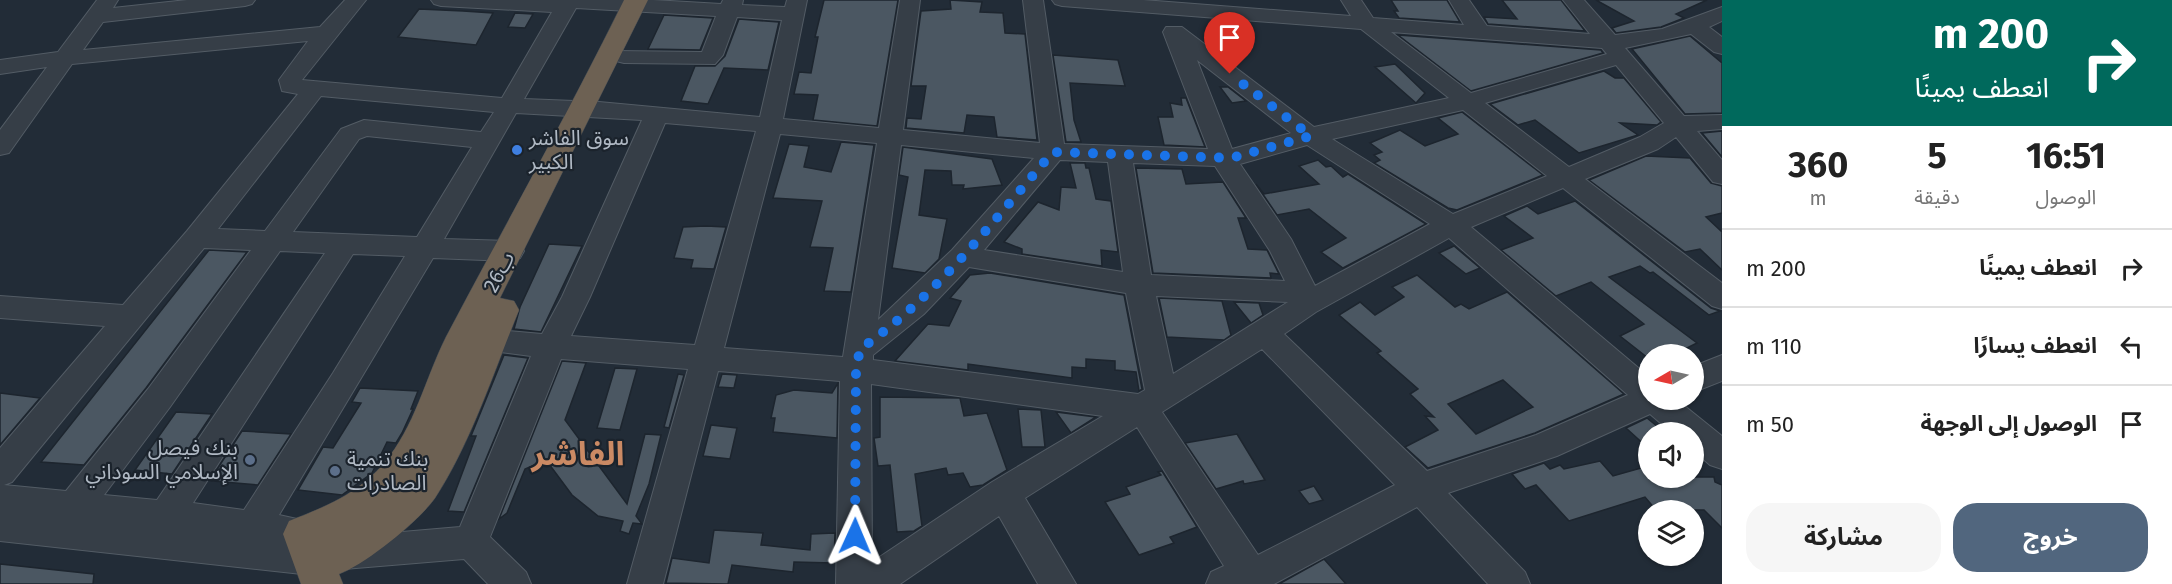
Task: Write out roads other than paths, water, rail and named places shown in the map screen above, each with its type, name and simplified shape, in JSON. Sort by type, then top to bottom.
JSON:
[{"type":"highway","name":"26ب","points":[[324,550],[399,474],[416,445],[461,342],[590,109],[624,56],[643,3]]},
{"type":"highway","name":"26ب","points":[[324,550],[377,528],[420,487],[450,431],[590,109],[643,3]]},
{"type":"street","points":[[0,147],[102,8],[245,0]]},
{"type":"street","points":[[227,42],[250,0]]},
{"type":"street","points":[[356,0],[326,33],[290,80],[290,86],[510,106],[590,109],[1053,152],[1223,158],[1243,156],[1311,136],[1465,102],[1568,70],[1635,40],[1695,27],[1722,13]]},
{"type":"street","points":[[441,0],[795,7],[770,126],[645,584]]},
{"type":"street","points":[[854,584],[858,360],[910,0]]},
{"type":"street","points":[[858,360],[963,256],[1053,152],[1033,0]]},
{"type":"street","points":[[1062,0],[1260,7],[1366,23],[1480,32],[1614,50]]},
{"type":"street","points":[[1351,0],[1366,23],[1465,102],[1722,298]]},
{"type":"street","points":[[1459,0],[1480,32]]},
{"type":"street","points":[[1573,0],[1722,176]]},
{"type":"street","points":[[252,527],[315,430],[510,106],[568,3]]},
{"type":"street","points":[[1157,3],[1175,34],[1223,158],[1286,256],[1305,298]]},
{"type":"street","points":[[624,56],[707,59],[712,55],[732,5]]},
{"type":"street","points":[[1695,27],[1722,46]]},
{"type":"street","points":[[0,67],[65,57],[326,33]]},
{"type":"street","points":[[1175,34],[1249,87],[1311,136],[1451,225],[1638,385]]},
{"type":"street","points":[[0,472],[197,238],[314,89]]},
{"type":"street","points":[[0,116],[25,113]]},
{"type":"street","points":[[471,543],[551,345],[576,297],[656,115]]},
{"type":"street","points":[[870,584],[1004,493],[1264,333],[1305,298],[1451,225],[1649,143],[1679,124],[1722,122]]},
{"type":"street","points":[[73,508],[159,398],[350,134],[364,128],[489,141]]},
{"type":"street","points":[[1119,155],[1139,285],[1152,402],[1244,582],[1421,488],[1545,446],[1638,406]]},
{"type":"street","points":[[197,238],[272,239],[345,245],[510,251]]},
{"type":"street","points":[[158,529],[345,245]]},
{"type":"street","points":[[963,256],[1139,285],[1305,298]]},
{"type":"street","points":[[0,307],[131,317]]},
{"type":"street","points":[[1264,333],[1421,488],[1512,584]]},
{"type":"street","points":[[488,340],[707,357],[858,360],[1152,402]]},
{"type":"street","points":[[1704,375],[1722,367]]},
{"type":"street","points":[[1667,410],[1722,455]]},
{"type":"street","points":[[1004,493],[1058,584]]},
{"type":"street","points":[[0,500],[73,508],[158,529],[324,550],[471,543],[513,584]]},
{"type":"street","points":[[0,525],[158,529],[252,527],[324,550]]},
{"type":"place","name":"سوق الفاشر الكبير","points":[[517,150]]},
{"type":"place","name":"بنك فيصل الإسلامي السوداني","points":[[250,460]]},
{"type":"place","name":"بنك تنمية الصادرات","points":[[335,471]]},
{"type":"district","name":"الفاشر","points":[[578,453]]}]
